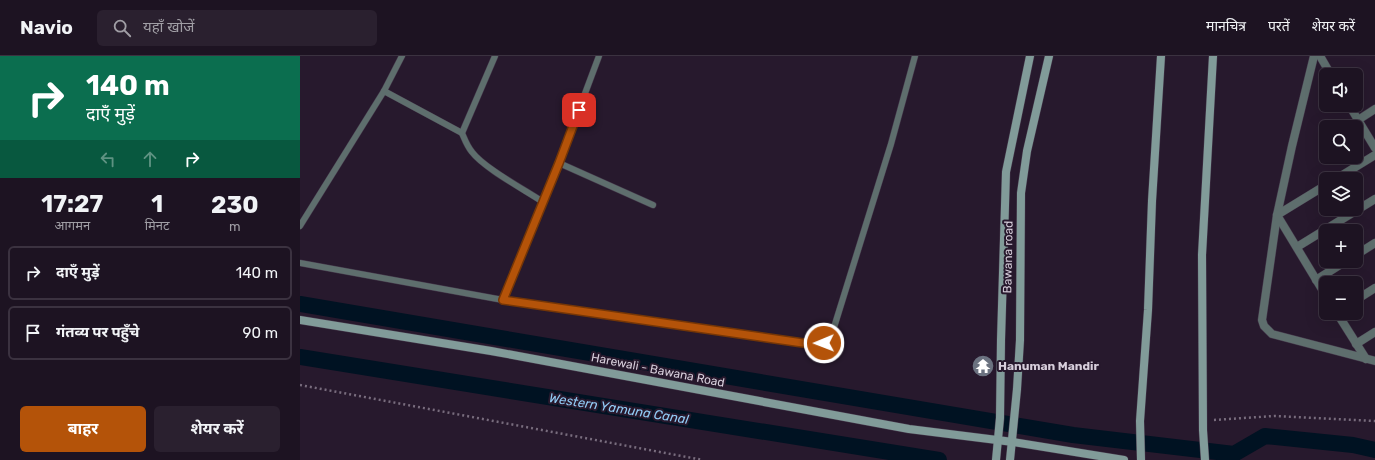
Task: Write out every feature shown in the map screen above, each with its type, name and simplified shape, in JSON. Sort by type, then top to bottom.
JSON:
[{"type":"street","name":"Bawana road","points":[[996,460],[1001,387],[1001,332],[1006,172],[1030,56]]},
{"type":"street","name":"Bawana road","points":[[1010,460],[1020,340],[1022,186],[1027,151],[1049,56]]},
{"type":"street","points":[[1141,456],[1140,421],[1148,310],[1152,201],[1161,56]]},
{"type":"street","points":[[1205,460],[1203,430],[1202,255],[1213,56]]},
{"type":"street","points":[[1314,56],[1277,215],[1262,320],[1264,326],[1272,334],[1375,361]]},
{"type":"street","points":[[1320,56],[1327,68]]},
{"type":"street","points":[[1353,112],[1358,120],[1375,109]]},
{"type":"street","points":[[1363,128],[1375,148]]},
{"type":"street","points":[[1347,172],[1375,155]]},
{"type":"street","points":[[1277,215],[1319,189]]},
{"type":"street","points":[[1297,247],[1375,199]]},
{"type":"street","points":[[1277,215],[1319,285]]},
{"type":"street","points":[[1363,251],[1375,243]]},
{"type":"street","points":[[1316,280],[1335,268]]},
{"type":"street","points":[[1363,296],[1375,288]]},
{"type":"street","name":"Harewali - Bawana Road","points":[[300,320],[491,351],[909,429],[1124,460]]},
{"type":"street","points":[[1341,320],[1366,359]]},
{"type":"street","points":[[1356,344],[1375,332]]},
{"type":"lane","points":[[300,226],[384,91],[402,56]]},
{"type":"lane","points":[[462,133],[495,56]]},
{"type":"lane","points":[[503,300],[559,163],[599,56]]},
{"type":"lane","points":[[300,263],[503,300],[803,343],[827,342],[831,337],[889,152],[915,56]]},
{"type":"lane","points":[[384,91],[462,133],[466,144],[473,154],[483,163],[543,202]]},
{"type":"lane","points":[[559,163],[653,205]]},
{"type":"path","points":[[300,385],[702,460]]},
{"type":"path","points":[[1203,420],[1274,416],[1375,421]]},
{"type":"waterway","points":[[300,304],[1073,435],[1234,454],[1265,436],[1353,445],[1375,450]]},
{"type":"waterway","name":"Western Yamuna Canal","points":[[300,357],[939,460]]},
{"type":"place","name":"Hanuman Mandir","points":[[983,366]]},
{"type":"route","points":[[579,110],[503,300],[803,343],[824,343]]}]
